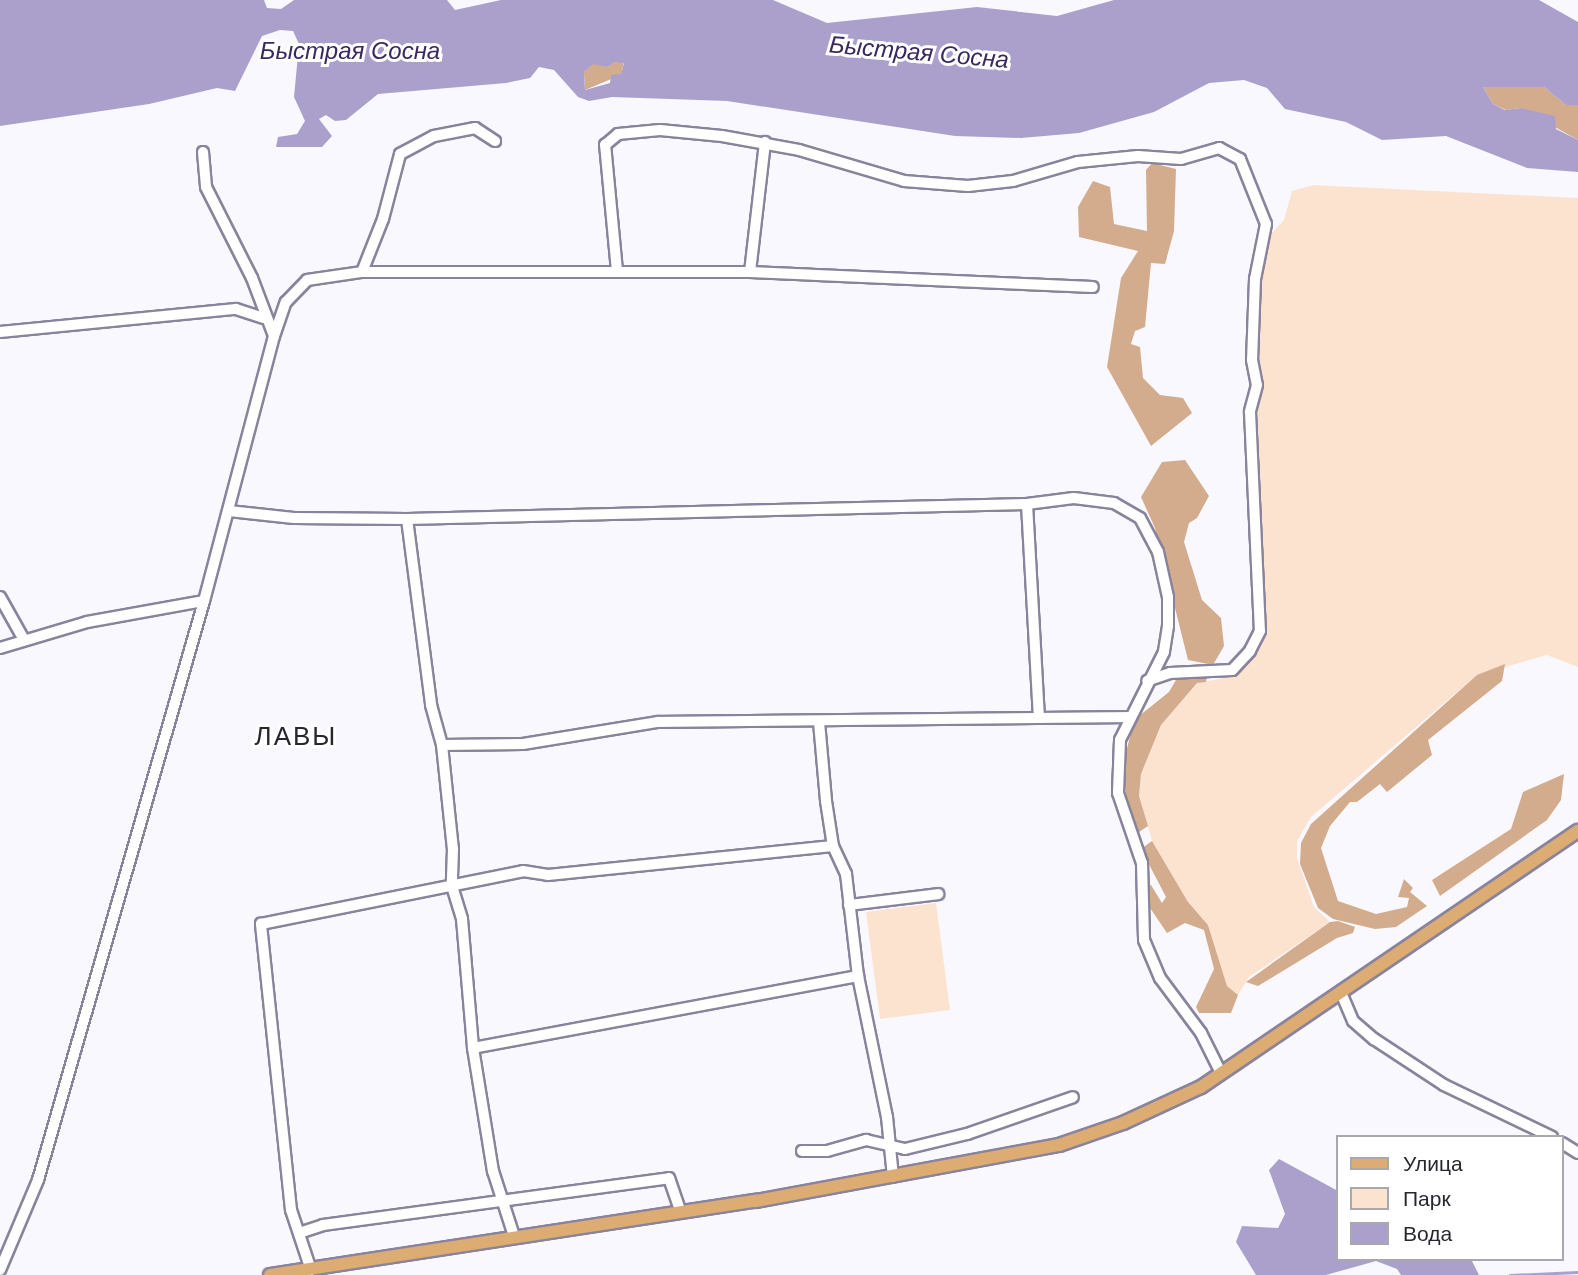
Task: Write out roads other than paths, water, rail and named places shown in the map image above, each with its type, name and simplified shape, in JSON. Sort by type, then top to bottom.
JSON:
[{"type":"main road","points":[[270,1275],[326,1271],[514,1236],[893,1177],[1059,1145],[1123,1123],[1221,1073],[1342,995],[1578,831]]},
{"type":"street","points":[[362,272],[383,219],[400,154],[434,136],[475,128],[495,141]]},
{"type":"street","points":[[617,271],[605,145],[618,134],[660,130],[765,142],[904,181],[968,186],[1013,181],[1078,162],[1138,156],[1181,159],[1219,148],[1240,159],[1266,223],[1255,279],[1252,360],[1257,385],[1250,412],[1260,631],[1250,651],[1232,670],[1170,673],[1147,681]]},
{"type":"street","points":[[750,272],[765,142]]},
{"type":"street","points":[[203,152],[206,187],[252,278],[264,318],[274,336]]},
{"type":"street","points":[[0,1270],[38,1180],[204,601],[274,336],[286,302],[307,279],[362,272],[750,272],[1093,288]]},
{"type":"street","points":[[0,332],[236,309],[264,318]]},
{"type":"street","points":[[229,511],[294,518],[407,519],[1027,504],[1074,498],[1114,503],[1140,518],[1158,552],[1168,597],[1164,652],[1128,717],[1118,752],[1118,793],[1142,863],[1143,940],[1160,978],[1201,1033],[1221,1073]]},
{"type":"street","points":[[1027,504],[1039,716]]},
{"type":"street","points":[[407,519],[431,705],[442,745],[453,849],[452,886],[462,919],[473,1048],[493,1171],[514,1236]]},
{"type":"street","points":[[0,597],[23,638]]},
{"type":"street","points":[[0,648],[23,638],[204,601]]},
{"type":"street","points":[[442,745],[523,744],[658,722],[1128,717]]},
{"type":"street","points":[[819,722],[833,846],[846,874],[858,976],[887,1117],[893,1177]]},
{"type":"street","points":[[311,1270],[290,1210],[261,924],[523,871],[548,875],[833,846]]},
{"type":"street","points":[[849,905],[938,894]]},
{"type":"street","points":[[473,1048],[858,976]]},
{"type":"street","points":[[1342,995],[1353,1021],[1374,1039],[1444,1085],[1548,1135]]},
{"type":"street","points":[[802,1151],[827,1151],[866,1140],[905,1149],[967,1134],[1073,1097]]},
{"type":"street","points":[[299,1233],[323,1225],[669,1178],[681,1212]]},
{"type":"water","name":"Быстрая Сосна","points":[[0,0],[264,0],[267,8],[281,9],[294,0],[447,0],[455,10],[501,0],[773,0],[827,23],[977,7],[1057,16],[1114,0],[1539,0],[1578,22],[1578,105],[1566,105],[1544,87],[1483,87],[1493,104],[1505,110],[1521,108],[1555,116],[1556,129],[1578,140],[1578,172],[1527,168],[1446,136],[1382,140],[1346,122],[1285,109],[1267,88],[1244,80],[1209,83],[1154,112],[1079,133],[1021,138],[955,136],[727,101],[612,97],[589,101],[578,97],[554,70],[539,67],[530,78],[506,83],[378,94],[346,120],[335,121],[326,115],[319,119],[332,136],[322,147],[276,147],[278,137],[297,134],[305,121],[294,97],[299,44],[293,31],[280,30],[262,36],[235,91],[217,88],[149,104],[0,126]],"holes":[[[615,62],[624,63],[621,74],[611,75],[610,83],[585,90],[584,72],[593,64],[608,67]]]},
{"type":"water","points":[[1279,1159],[1336,1190],[1336,1261],[1376,1261],[1326,1275],[1256,1275],[1236,1242],[1242,1226],[1278,1228],[1285,1214],[1269,1170]]},
{"type":"water","points":[[1376,1261],[1472,1261],[1479,1275],[1401,1275],[1397,1269]]},
{"type":"waterway","points":[[1510,1275],[1578,1272]]},
{"type":"district","name":"ЛАВЫ","points":[[296,737]]}]
